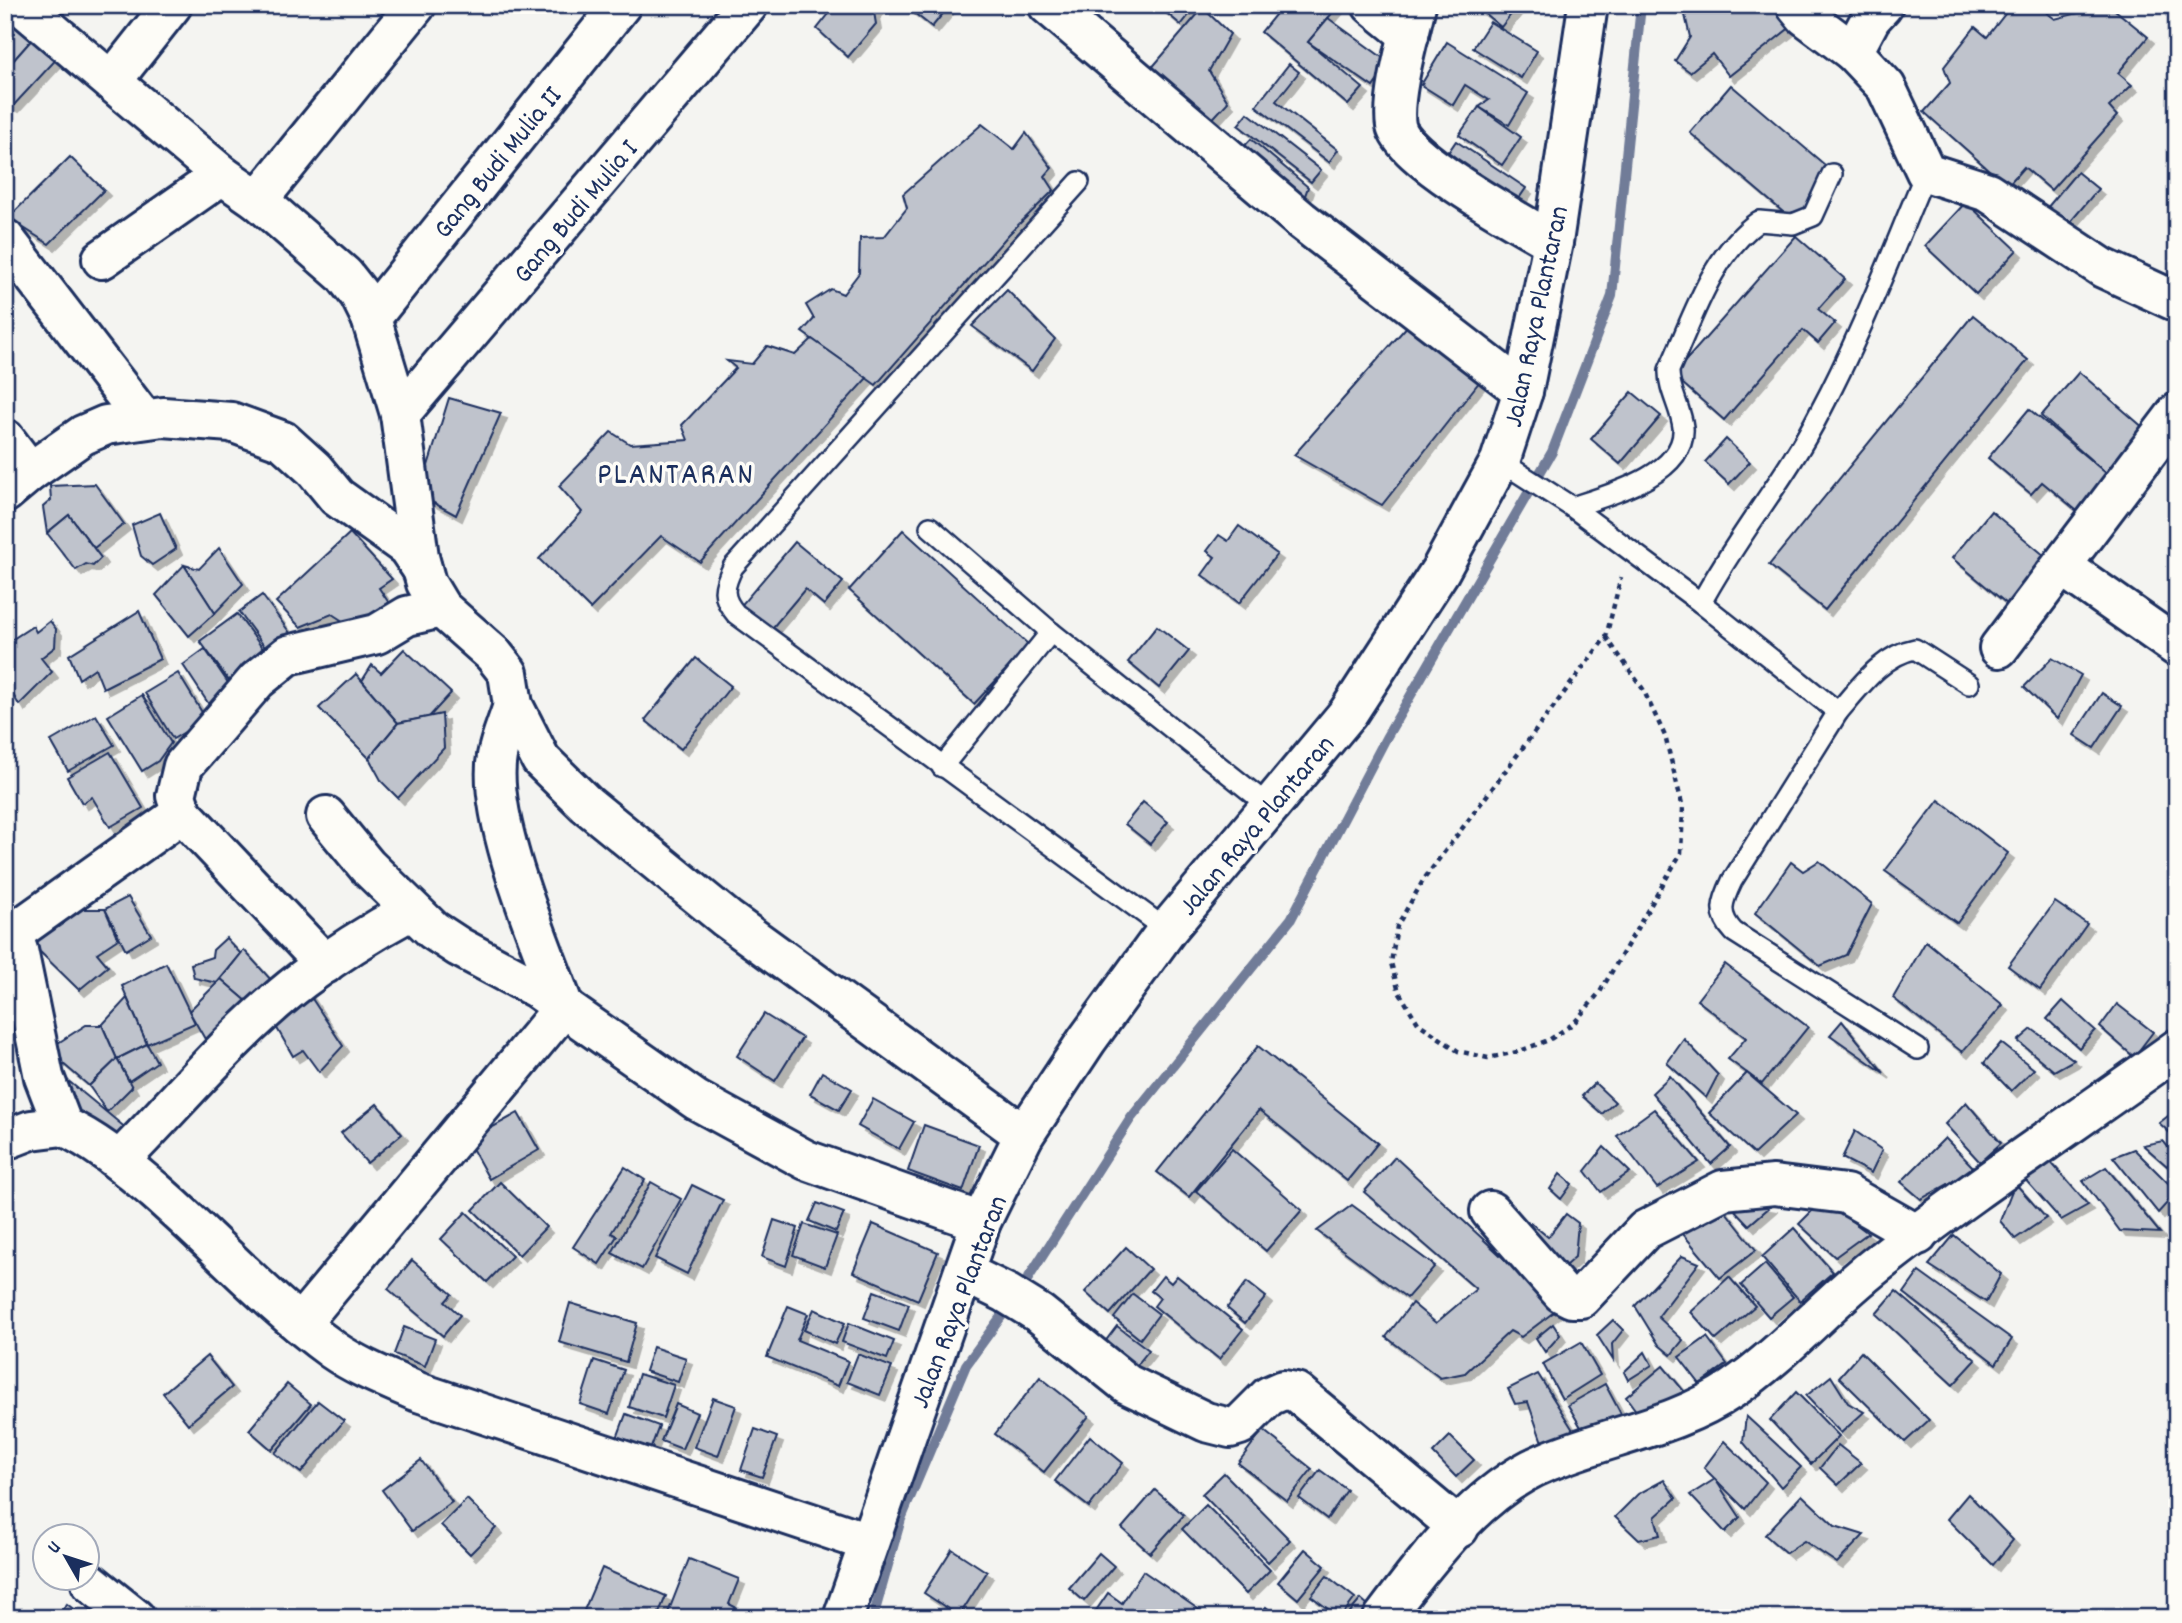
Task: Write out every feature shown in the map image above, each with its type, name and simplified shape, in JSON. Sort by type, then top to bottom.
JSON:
[{"type":"street","points":[[21,5],[222,174],[258,200],[344,275],[371,318],[400,414],[422,569]]},
{"type":"street","points":[[112,81],[172,5]]},
{"type":"street","points":[[258,200],[416,5]]},
{"type":"street","name":"Gang Budi Mulia II","points":[[371,318],[621,5]]},
{"type":"street","name":"Gang Budi Mulia I","points":[[400,414],[748,5]]},
{"type":"street","points":[[1048,5],[1301,220],[1523,391]]},
{"type":"street","points":[[1373,5],[1413,20],[1395,110],[1397,129],[1406,144],[1507,217],[1553,242]]},
{"type":"street","name":"Jalan Raya Plantaran","points":[[843,1618],[981,1222],[1024,1135],[1087,1040],[1167,930],[1348,713],[1440,571],[1513,469],[1523,391],[1553,242],[1588,5]]},
{"type":"street","points":[[1796,5],[1805,16],[1853,52],[1886,87],[1926,172],[1988,192],[2103,268],[2177,302]]},
{"type":"street","points":[[1853,52],[1871,18],[1883,5]]},
{"type":"street","points":[[102,259],[222,174]]},
{"type":"street","points":[[5,239],[142,418]]},
{"type":"street","points":[[1999,648],[2063,567],[2177,413]]},
{"type":"street","points":[[5,439],[17,483],[83,435],[106,425],[142,418],[203,418],[231,422],[283,441],[355,512],[407,547],[422,569],[441,608],[493,654],[508,673],[513,705],[541,760],[586,804],[727,919],[1024,1135]]},
{"type":"street","points":[[2063,567],[2177,647]]},
{"type":"street","points":[[325,964],[182,813],[176,796],[183,766],[242,695],[288,655],[377,634],[407,616],[441,608]]},
{"type":"street","points":[[513,705],[497,756],[496,784],[501,819],[526,903],[564,1007]]},
{"type":"street","points":[[5,939],[182,813]]},
{"type":"street","points":[[326,816],[410,911],[459,947],[515,975],[564,1007],[681,1091],[785,1151],[981,1222]]},
{"type":"street","points":[[120,1161],[271,1007],[325,964],[410,911]]},
{"type":"street","points":[[5,946],[18,950],[44,1077],[63,1126]]},
{"type":"street","points":[[300,1324],[564,1007]]},
{"type":"street","points":[[1383,1618],[1459,1528],[1493,1495],[1544,1462],[1663,1423],[1709,1404],[1765,1366],[1875,1266],[2177,1049]]},
{"type":"street","points":[[5,1140],[31,1130],[63,1126],[85,1136],[120,1161],[208,1237],[300,1324],[361,1367],[418,1392],[869,1542]]},
{"type":"street","points":[[1490,1210],[1562,1293],[1572,1298],[1581,1298],[1645,1230],[1723,1191],[1774,1185],[1846,1194],[1918,1236]]},
{"type":"street","points":[[965,1273],[1006,1293],[1040,1314],[1127,1384],[1206,1422],[1230,1428],[1240,1425],[1269,1396],[1283,1390],[1296,1392],[1459,1528]]},
{"type":"street","points":[[102,1592],[135,1618]]},
{"type":"lane","points":[[1701,603],[1720,566],[1819,415],[1852,349],[1926,172]]},
{"type":"lane","points":[[1572,507],[1630,488],[1657,471],[1679,451],[1683,426],[1669,378],[1670,370],[1712,273],[1747,229],[1759,221],[1793,224],[1813,216],[1832,174]]},
{"type":"lane","points":[[1079,182],[733,567],[723,586],[726,603],[736,614],[1167,930]]},
{"type":"lane","points":[[1513,469],[1551,492],[1701,603],[1838,712]]},
{"type":"lane","points":[[930,527],[1051,632],[1269,806]]},
{"type":"lane","points":[[942,767],[1051,632]]},
{"type":"lane","points":[[1918,1049],[1734,932],[1723,920],[1721,903],[1732,881],[1838,712],[1868,678],[1902,651],[1915,649],[1969,684]]},
{"type":"path","points":[[1606,637],[1643,689],[1665,736],[1683,808],[1681,853],[1600,992],[1574,1023],[1549,1040],[1517,1052],[1488,1058],[1458,1051],[1418,1023],[1399,992],[1391,962],[1397,926],[1424,879],[1606,637],[1627,548]]},
{"type":"building","points":[[836,5],[881,5],[874,12],[876,24],[848,57],[817,29]]},
{"type":"building","points":[[904,5],[950,5],[932,27]]},
{"type":"building","points":[[1157,5],[1197,5],[1181,25]]},
{"type":"building","points":[[1283,5],[1339,5],[1308,42],[1363,88],[1348,105],[1261,32]]},
{"type":"building","points":[[1474,5],[1513,5],[1516,8],[1501,27]]},
{"type":"building","points":[[1697,5],[1775,5],[1792,26],[1729,76],[1712,54],[1690,72],[1675,61],[1690,37],[1685,15]]},
{"type":"building","points":[[2012,5],[2037,5],[2055,19],[2109,5],[2148,37],[2118,73],[2132,85],[2109,107],[2117,116],[2051,190],[2024,167],[2007,186],[1924,112],[1950,83],[1944,67],[1975,27],[1987,37]]},
{"type":"building","points":[[1203,8],[1230,34],[1209,71],[1228,102],[1207,125],[1150,70]]},
{"type":"building","points":[[17,11],[37,34],[5,70],[5,25]]},
{"type":"building","points":[[1328,18],[1390,63],[1373,87],[1308,42]]},
{"type":"building","points":[[1490,22],[1537,51],[1521,78],[1473,48]]},
{"type":"building","points":[[42,28],[63,52],[13,106],[5,102],[5,70]]},
{"type":"building","points":[[1447,42],[1528,93],[1509,125],[1479,107],[1489,100],[1465,85],[1453,105],[1421,85]]},
{"type":"building","points":[[1289,64],[1299,72],[1276,101],[1338,150],[1329,162],[1256,106]]},
{"type":"building","points":[[1731,85],[1825,165],[1809,206],[1789,217],[1690,133]]},
{"type":"building","points":[[1479,107],[1521,137],[1502,165],[1459,135]]},
{"type":"building","points":[[1248,113],[1321,170],[1311,182],[1238,125]]},
{"type":"building","points":[[982,124],[1014,149],[1026,133],[1052,168],[1045,176],[1054,190],[1009,234],[876,385],[802,332],[814,319],[806,305],[831,289],[843,294],[859,273],[860,238],[884,237],[907,208],[903,194]]},
{"type":"building","points":[[1251,139],[1308,187],[1302,204],[1239,152]]},
{"type":"building","points":[[1456,141],[1526,188],[1509,213],[1439,166]]},
{"type":"building","points":[[70,157],[104,190],[49,244],[8,218]]},
{"type":"building","points":[[2077,172],[2098,189],[2067,226],[2047,208]]},
{"type":"building","points":[[1966,202],[2017,250],[1976,294],[1925,246]]},
{"type":"building","points":[[1796,236],[1845,279],[1818,309],[1835,323],[1818,343],[1803,330],[1724,420],[1673,375]]},
{"type":"building","points":[[1007,290],[1055,339],[1032,371],[972,326]]},
{"type":"building","points":[[1973,315],[2028,360],[1825,610],[1769,565]]},
{"type":"building","points":[[1409,324],[1480,381],[1382,505],[1294,455]]},
{"type":"building","points":[[812,339],[867,378],[700,562],[661,536],[590,609],[539,559],[582,512],[559,486],[611,432],[630,444],[688,440],[682,425],[736,368],[727,361],[752,364],[767,346],[795,355]]},
{"type":"building","points":[[2079,372],[2145,429],[2115,481],[2041,416]]},
{"type":"building","points":[[1632,392],[1661,416],[1620,464],[1591,439]]},
{"type":"building","points":[[449,398],[501,413],[456,515],[419,495]]},
{"type":"building","points":[[2029,409],[2113,479],[2082,515],[2042,482],[2031,494],[1988,458]]},
{"type":"building","points":[[1726,439],[1750,462],[1729,484],[1705,462]]},
{"type":"building","points":[[95,484],[124,524],[94,548],[69,515],[47,533],[43,507],[51,500],[50,486]]},
{"type":"building","points":[[1991,511],[2045,556],[2029,575],[2036,581],[2013,609],[1952,558]]},
{"type":"building","points":[[160,513],[176,549],[152,565],[141,556],[132,525]]},
{"type":"building","points":[[69,515],[101,558],[93,566],[86,564],[76,570],[47,533]]},
{"type":"building","points":[[1239,526],[1277,554],[1239,603],[1202,575],[1215,557],[1207,551],[1219,535],[1228,541]]},
{"type":"building","points":[[903,530],[1029,645],[974,704],[849,590]]},
{"type":"building","points":[[350,533],[392,579],[379,588],[395,612],[366,636],[332,614],[300,627],[276,602]]},
{"type":"building","points":[[795,542],[843,582],[824,605],[805,589],[768,633],[738,609]]},
{"type":"building","points":[[219,548],[243,584],[215,613],[184,565],[199,569]]},
{"type":"building","points":[[184,565],[215,613],[189,636],[156,595]]},
{"type":"building","points":[[262,595],[296,641],[273,658],[239,612]]},
{"type":"building","points":[[139,611],[160,659],[103,688],[95,668],[79,679],[69,655]]},
{"type":"building","points":[[237,614],[272,661],[235,689],[200,641]]},
{"type":"building","points":[[50,621],[56,629],[55,647],[41,658],[52,672],[19,705],[5,681],[5,644],[33,626],[36,632]]},
{"type":"building","points":[[1157,626],[1189,651],[1159,688],[1128,662]]},
{"type":"building","points":[[205,649],[235,693],[212,709],[183,665]]},
{"type":"building","points":[[404,649],[451,693],[429,717],[398,723],[362,681],[372,665],[381,673]]},
{"type":"building","points":[[696,658],[731,686],[681,749],[645,720]]},
{"type":"building","points":[[2052,658],[2081,675],[2057,719],[2024,687]]},
{"type":"building","points":[[178,673],[206,719],[173,739],[145,693]]},
{"type":"building","points":[[356,674],[398,723],[369,758],[319,708]]},
{"type":"building","points":[[2102,693],[2122,706],[2094,748],[2074,735]]},
{"type":"building","points":[[142,695],[171,743],[158,761],[142,771],[108,716]]},
{"type":"building","points":[[442,714],[444,748],[398,798],[382,782],[369,758],[398,723]]},
{"type":"building","points":[[96,715],[114,745],[68,771],[51,741]]},
{"type":"building","points":[[110,752],[143,808],[110,827],[92,797],[82,803],[67,777]]},
{"type":"building","points":[[1939,800],[2008,853],[1957,923],[1885,871]]},
{"type":"building","points":[[1143,802],[1168,822],[1150,844],[1125,824]]},
{"type":"building","points":[[1819,861],[1872,904],[1846,955],[1820,966],[1755,913],[1791,862],[1803,871]]},
{"type":"building","points":[[128,897],[151,935],[126,950],[105,909]]},
{"type":"building","points":[[2055,902],[2087,924],[2040,990],[2008,966]]},
{"type":"building","points":[[72,909],[105,909],[118,939],[97,953],[108,966],[79,990],[31,943]]},
{"type":"building","points":[[226,938],[241,954],[217,983],[194,978],[191,964],[212,957],[213,950]]},
{"type":"building","points":[[1926,941],[2003,1005],[1962,1052],[1893,998]]},
{"type":"building","points":[[244,950],[281,991],[256,1009],[221,979]]},
{"type":"building","points":[[166,963],[195,1023],[147,1044],[122,986]]},
{"type":"building","points":[[1725,964],[1808,1027],[1762,1084],[1728,1059],[1746,1038],[1697,1000]]},
{"type":"building","points":[[221,979],[256,1009],[214,1055],[189,1011]]},
{"type":"building","points":[[305,988],[343,1046],[319,1072],[303,1050],[293,1056],[271,1018]]},
{"type":"building","points":[[127,998],[147,1044],[117,1059],[102,1025]]},
{"type":"building","points":[[2063,1001],[2095,1030],[2079,1048],[2047,1019]]},
{"type":"building","points":[[2117,1004],[2153,1032],[2134,1057],[2100,1027]]},
{"type":"building","points":[[764,1014],[802,1038],[775,1081],[737,1056]]},
{"type":"building","points":[[1842,1021],[1884,1073],[1830,1035]]},
{"type":"building","points":[[86,1025],[102,1025],[117,1059],[89,1086],[47,1050]]},
{"type":"building","points":[[2032,1029],[2074,1060],[2054,1071],[2018,1041]]},
{"type":"building","points":[[1684,1039],[1718,1075],[1706,1098],[1667,1063]]},
{"type":"building","points":[[2001,1043],[2034,1069],[2011,1091],[1984,1063]]},
{"type":"building","points":[[147,1044],[157,1062],[129,1081],[117,1059]]},
{"type":"building","points":[[1258,1046],[1378,1143],[1347,1181],[1259,1110],[1189,1197],[1157,1172]]},
{"type":"building","points":[[117,1059],[132,1087],[107,1112],[89,1086]]},
{"type":"building","points":[[822,1072],[852,1089],[839,1110],[810,1094]]},
{"type":"building","points":[[1747,1073],[1796,1115],[1754,1154],[1709,1113]]},
{"type":"building","points":[[1670,1076],[1730,1147],[1711,1164],[1652,1093]]},
{"type":"building","points":[[66,1079],[127,1129],[111,1147],[55,1089]]},
{"type":"building","points":[[1595,1083],[1615,1102],[1602,1114],[1582,1096]]},
{"type":"building","points":[[873,1099],[914,1122],[899,1149],[858,1126]]},
{"type":"building","points":[[1966,1102],[2001,1143],[1980,1162],[1945,1124]]},
{"type":"building","points":[[377,1104],[402,1134],[367,1163],[341,1133]]},
{"type":"building","points":[[1654,1109],[1699,1162],[1657,1188],[1617,1136]]},
{"type":"building","points":[[2177,1109],[2177,1139],[2159,1123]]},
{"type":"building","points":[[518,1113],[539,1150],[489,1179],[468,1141]]},
{"type":"building","points":[[924,1125],[979,1145],[963,1191],[908,1171]]},
{"type":"building","points":[[1855,1131],[1882,1150],[1871,1173],[1842,1158]]},
{"type":"building","points":[[1945,1138],[1975,1169],[1921,1199],[1901,1182]]},
{"type":"building","points":[[2163,1141],[2176,1156],[2167,1166],[2143,1145]]},
{"type":"building","points":[[1604,1147],[1630,1172],[1601,1192],[1585,1171]]},
{"type":"building","points":[[1232,1149],[1302,1210],[1266,1251],[1196,1191]]},
{"type":"building","points":[[2134,1149],[2177,1192],[2158,1213],[2113,1157]]},
{"type":"building","points":[[2043,1153],[2088,1205],[2061,1220],[2022,1176]]},
{"type":"building","points":[[1395,1157],[1558,1309],[1521,1337],[1510,1331],[1465,1373],[1440,1378],[1386,1337],[1412,1303],[1436,1323],[1476,1289],[1364,1192]]},
{"type":"building","points":[[625,1167],[645,1180],[611,1233],[617,1236],[599,1264],[573,1247]]},
{"type":"building","points":[[2106,1167],[2160,1233],[2120,1231],[2083,1181]]},
{"type":"building","points":[[1560,1174],[1572,1184],[1561,1199],[1550,1189]]},
{"type":"building","points":[[500,1182],[546,1227],[519,1255],[473,1210]]},
{"type":"building","points":[[651,1182],[681,1199],[642,1269],[612,1253]]},
{"type":"building","points":[[2015,1183],[2046,1218],[2015,1239],[2000,1221]]},
{"type":"building","points":[[692,1185],[723,1200],[687,1274],[655,1258]]},
{"type":"building","points":[[1715,1198],[1756,1250],[1720,1278],[1677,1227]]},
{"type":"building","points":[[1823,1200],[1868,1233],[1835,1257],[1799,1224]]},
{"type":"building","points":[[1743,1201],[1771,1206],[1749,1225],[1728,1203]]},
{"type":"building","points":[[817,1203],[844,1213],[836,1232],[809,1221]]},
{"type":"building","points":[[1352,1205],[1435,1266],[1407,1298],[1317,1231]]},
{"type":"building","points":[[466,1212],[512,1256],[487,1282],[441,1239]]},
{"type":"building","points":[[1566,1214],[1578,1223],[1575,1257],[1565,1266],[1524,1231],[1531,1223],[1548,1237]]},
{"type":"building","points":[[774,1220],[798,1228],[786,1266],[762,1257]]},
{"type":"building","points":[[804,1224],[837,1235],[825,1267],[793,1255]]},
{"type":"building","points":[[873,1224],[938,1252],[918,1300],[853,1272]]},
{"type":"building","points":[[1794,1228],[1833,1272],[1800,1301],[1762,1257]]},
{"type":"building","points":[[1954,1235],[2001,1274],[1986,1302],[1929,1265]]},
{"type":"building","points":[[1126,1247],[1150,1269],[1110,1314],[1085,1292]]},
{"type":"building","points":[[1682,1256],[1699,1263],[1658,1317],[1683,1340],[1671,1355],[1659,1345],[1635,1306]]},
{"type":"building","points":[[412,1260],[452,1294],[445,1302],[460,1315],[443,1336],[388,1289]]},
{"type":"building","points":[[1765,1264],[1793,1297],[1769,1317],[1741,1285]]},
{"type":"building","points":[[1919,1272],[2012,1339],[1996,1364],[1904,1293]]},
{"type":"building","points":[[1163,1276],[1171,1283],[1177,1276],[1243,1329],[1219,1359],[1154,1306],[1160,1298],[1151,1291]]},
{"type":"building","points":[[1729,1277],[1755,1306],[1716,1340],[1691,1312]]},
{"type":"building","points":[[1247,1282],[1266,1297],[1245,1323],[1227,1308]]},
{"type":"building","points":[[874,1291],[909,1304],[899,1331],[864,1318]]},
{"type":"building","points":[[1896,1291],[1976,1360],[1953,1385],[1876,1314]]},
{"type":"building","points":[[1133,1294],[1159,1314],[1140,1339],[1114,1318]]},
{"type":"building","points":[[570,1303],[637,1323],[626,1362],[559,1342]]},
{"type":"building","points":[[788,1306],[808,1314],[797,1340],[848,1361],[838,1386],[767,1357]]},
{"type":"building","points":[[814,1309],[845,1323],[835,1344],[804,1330]]},
{"type":"building","points":[[1613,1320],[1623,1330],[1612,1344],[1613,1360],[1597,1335]]},
{"type":"building","points":[[849,1323],[894,1341],[887,1359],[842,1342]]},
{"type":"building","points":[[1553,1324],[1560,1335],[1545,1352],[1536,1338]]},
{"type":"building","points":[[1117,1326],[1149,1350],[1129,1375],[1098,1351]]},
{"type":"building","points":[[404,1327],[435,1339],[425,1366],[394,1354]]},
{"type":"building","points":[[1707,1337],[1727,1364],[1700,1384],[1679,1357]]},
{"type":"building","points":[[1581,1342],[1600,1375],[1562,1399],[1543,1364]]},
{"type":"building","points":[[653,1347],[686,1358],[678,1382],[645,1371]]},
{"type":"building","points":[[1645,1352],[1652,1365],[1628,1380],[1624,1372]]},
{"type":"building","points":[[1861,1352],[1929,1420],[1905,1442],[1839,1377]]},
{"type":"building","points":[[858,1354],[892,1367],[880,1395],[847,1382]]},
{"type":"building","points":[[207,1356],[232,1387],[188,1424],[163,1393]]},
{"type":"building","points":[[594,1360],[624,1370],[609,1414],[580,1404]]},
{"type":"building","points":[[1663,1366],[1684,1391],[1642,1419],[1626,1397]]},
{"type":"building","points":[[639,1374],[674,1385],[663,1418],[629,1407]]},
{"type":"building","points":[[1538,1374],[1573,1430],[1543,1445],[1528,1402],[1515,1404],[1508,1389]]},
{"type":"building","points":[[1831,1376],[1848,1403],[1864,1412],[1841,1433],[1806,1396]]},
{"type":"building","points":[[1040,1377],[1089,1416],[1044,1472],[995,1434]]},
{"type":"building","points":[[287,1384],[311,1404],[272,1450],[249,1430]]},
{"type":"building","points":[[1605,1384],[1629,1429],[1589,1441],[1568,1405]]},
{"type":"building","points":[[1796,1392],[1839,1436],[1811,1464],[1770,1420]]},
{"type":"building","points":[[713,1398],[736,1406],[718,1456],[694,1447]]},
{"type":"building","points":[[318,1401],[344,1421],[301,1473],[275,1453]]},
{"type":"building","points":[[676,1404],[697,1413],[682,1449],[661,1441]]},
{"type":"building","points":[[626,1414],[659,1426],[649,1453],[616,1441]]},
{"type":"building","points":[[1746,1416],[1801,1467],[1781,1487],[1743,1442]]},
{"type":"building","points":[[755,1429],[777,1437],[762,1477],[741,1470]]},
{"type":"building","points":[[1263,1430],[1312,1469],[1287,1501],[1238,1463]]},
{"type":"building","points":[[1090,1436],[1123,1463],[1089,1507],[1055,1481]]},
{"type":"building","points":[[1450,1436],[1474,1460],[1456,1477],[1433,1453]]},
{"type":"building","points":[[1724,1441],[1766,1482],[1745,1509],[1704,1468]]},
{"type":"building","points":[[1838,1445],[1861,1463],[1838,1485],[1820,1468]]},
{"type":"building","points":[[421,1460],[452,1502],[412,1531],[382,1490]]},
{"type":"building","points":[[1320,1470],[1347,1490],[1327,1519],[1299,1498]]},
{"type":"building","points":[[1224,1473],[1290,1540],[1268,1562],[1202,1494]]},
{"type":"building","points":[[1715,1479],[1740,1517],[1725,1532],[1690,1495]]},
{"type":"building","points":[[1664,1480],[1676,1498],[1655,1517],[1660,1535],[1639,1540],[1615,1517],[1638,1494]]},
{"type":"building","points":[[1155,1490],[1184,1515],[1150,1553],[1122,1528]]},
{"type":"building","points":[[1968,1494],[2013,1540],[1993,1565],[1947,1519]]},
{"type":"building","points":[[1802,1495],[1835,1526],[1864,1535],[1837,1563],[1804,1541],[1786,1553],[1765,1535]]},
{"type":"building","points":[[467,1499],[496,1528],[470,1554],[441,1525]]},
{"type":"building","points":[[1206,1505],[1270,1570],[1246,1594],[1182,1529]]},
{"type":"building","points":[[952,1549],[987,1572],[959,1616],[924,1593]]},
{"type":"building","points":[[1305,1549],[1325,1566],[1298,1599],[1278,1582]]},
{"type":"building","points":[[1099,1553],[1114,1566],[1084,1601],[1069,1588]]},
{"type":"building","points":[[689,1559],[739,1579],[729,1604],[735,1607],[731,1618],[666,1618]]},
{"type":"building","points":[[602,1568],[666,1596],[657,1618],[582,1615]]},
{"type":"building","points":[[1143,1571],[1211,1618],[1091,1618],[1108,1593],[1122,1603]]},
{"type":"building","points":[[1327,1576],[1355,1598],[1340,1618],[1311,1596]]},
{"type":"building","points":[[1361,1599],[1375,1611],[1369,1618],[1345,1618]]},
{"type":"building","points":[[67,1604],[81,1615],[78,1618],[57,1618]]},
{"type":"building","points":[[1266,1607],[1280,1618],[1257,1618]]},
{"type":"waterway","points":[[1020,1291],[1131,1118],[1291,919],[1386,738],[1552,452],[1612,296],[1641,5]]},
{"type":"waterway","points":[[873,1618],[901,1519],[966,1365],[1011,1303]]},
{"type":"district","name":"PLANTARAN","points":[[676,472]]}]
